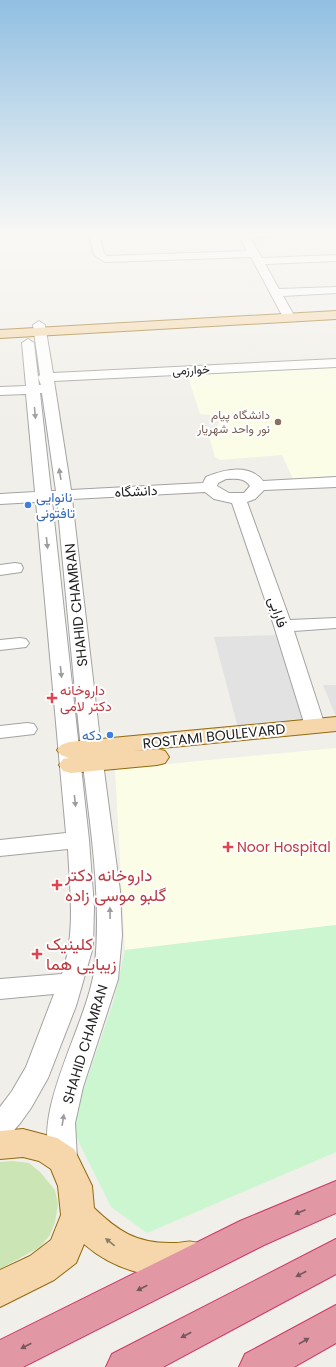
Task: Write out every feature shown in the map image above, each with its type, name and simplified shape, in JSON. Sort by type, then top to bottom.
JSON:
[{"type":"highway","points":[[0,1359],[252,1233],[336,1197]]},
{"type":"highway","points":[[125,1367],[336,1256]]},
{"type":"highway","points":[[265,1364],[336,1323]]},
{"type":"main road","points":[[0,334],[33,329],[287,315],[336,310]]},
{"type":"main road","points":[[287,315],[336,315]]},
{"type":"main road","points":[[0,326],[33,329]]},
{"type":"main road","name":"ROSTAMI BOULEVARD","points":[[124,753],[326,725]]},
{"type":"main road","name":"ROSTAMI BOULEVARD","points":[[81,757],[336,738]]},
{"type":"main road","points":[[0,1145],[23,1143],[46,1148],[63,1159],[75,1186],[78,1215],[64,1251],[42,1268],[0,1290]]},
{"type":"main road","points":[[78,1215],[116,1247],[154,1260],[186,1259],[252,1233]]},
{"type":"street","points":[[278,298],[287,315]]},
{"type":"street","name":"SHAHID CHAMRAN","points":[[0,1126],[9,1117],[38,1073],[71,983],[81,948],[82,897],[78,840],[81,757],[64,495],[42,385],[33,329]]},
{"type":"street","name":"خوارزمی","points":[[0,391],[42,385],[336,363]]},
{"type":"street","name":"SHAHID CHAMRAN","points":[[42,385],[42,496],[81,757],[109,891],[110,935],[106,980],[70,1088],[62,1123],[63,1159]]},
{"type":"street","points":[[231,474],[252,478],[258,486],[255,492],[238,498],[216,494],[209,488],[211,480],[223,475],[231,474]]},
{"type":"street","points":[[258,486],[336,482]]},
{"type":"street","name":"دانشگاه","points":[[0,499],[209,488]]},
{"type":"street","name":"فارابی","points":[[238,498],[283,626],[326,725]]},
{"type":"street","points":[[283,626],[336,623]]},
{"type":"street","points":[[0,645],[20,643]]},
{"type":"street","points":[[0,732],[27,730]]},
{"type":"street","points":[[0,848],[78,840]]},
{"type":"street","points":[[0,989],[71,983]]},
{"type":"shaded area","name":"دانشگاه پیام نور واحد شهریار","points":[[336,366],[336,476],[293,479],[282,455],[220,460],[215,457],[208,433],[217,427],[220,421],[210,415],[200,414],[187,374]]},
{"type":"shaded area","points":[[276,635],[307,720],[238,728],[214,637]]},
{"type":"shaded area","points":[[323,685],[336,685],[336,717]]},
{"type":"shaded area","name":"Noor Hospital","points":[[336,748],[336,925],[125,950],[115,769]]},
{"type":"green space","points":[[336,925],[336,1152],[147,1233],[111,1207],[71,1126],[114,1000],[125,950]]},
{"type":"green space","points":[[13,1161],[29,1163],[40,1172],[55,1190],[58,1204],[55,1222],[50,1235],[40,1247],[0,1269],[0,1162]]},
{"type":"place","name":"دانشگاه پیام نور واحد شهریار","points":[[278,422]]},
{"type":"place","name":"نانوایی تافتونی","points":[[28,505]]},
{"type":"place","name":"داروخانه دکتر لامی","points":[[52,698]]},
{"type":"place","name":"دکه","points":[[110,735]]},
{"type":"place","name":"Noor Hospital","points":[[228,847]]},
{"type":"place","name":"داروخانه دکتر گلبو موسی زاده","points":[[57,885]]},
{"type":"place","name":"کلینیک زیبایی هما","points":[[37,954]]}]
